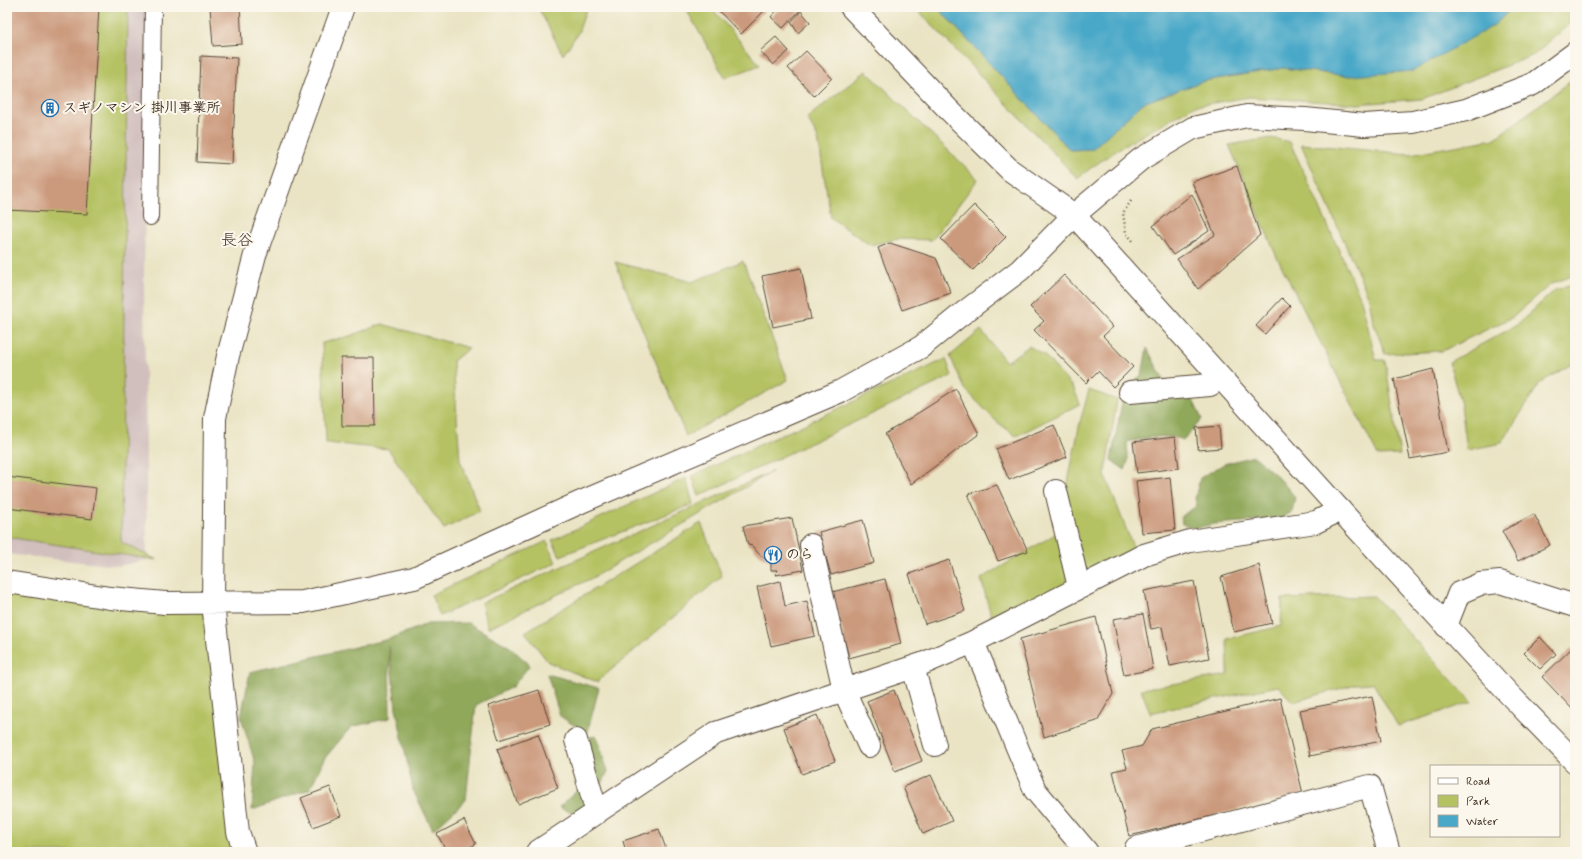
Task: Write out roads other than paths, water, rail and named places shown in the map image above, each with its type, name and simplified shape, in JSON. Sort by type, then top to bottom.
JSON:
[{"type":"street","points":[[245,852],[238,832],[213,603],[215,418],[228,356],[255,255],[343,7]]},
{"type":"street","points":[[851,7],[948,109],[1010,170],[1074,215],[1446,626],[1575,762]]},
{"type":"street","points":[[7,582],[110,598],[165,603],[213,603],[303,602],[414,578],[581,502],[842,391],[921,347],[1020,270],[1074,215],[1141,159],[1193,128],[1247,116],[1305,119],[1364,126],[1413,122],[1466,110],[1533,84],[1575,53]]},
{"type":"street","points":[[1130,392],[1210,385],[1220,378]]},
{"type":"street","points":[[1056,491],[1079,587]]},
{"type":"street","points":[[538,852],[716,733],[913,667],[973,642],[1144,555],[1190,541],[1316,522],[1340,510]]},
{"type":"street","points":[[811,545],[844,690],[869,746]]},
{"type":"street","points":[[1446,626],[1459,593],[1480,584],[1500,582],[1575,606]]},
{"type":"street","points":[[973,642],[1035,790],[1087,852]]},
{"type":"street","points":[[913,667],[935,745]]},
{"type":"street","points":[[576,740],[597,813]]},
{"type":"street","points":[[1136,848],[1370,786],[1389,852]]},
{"type":"lane","points":[[150,217],[153,7]]},
{"type":"water","points":[[937,7],[1513,7],[1493,26],[1413,71],[1350,76],[1283,68],[1204,81],[1143,103],[1092,149],[1070,150]]},
{"type":"place","name":"スギノマシン 掛川事業所","points":[[50,108]]},
{"type":"place","name":"のら","points":[[773,555]]},
{"type":"district","name":"長谷","points":[[237,240]]}]
